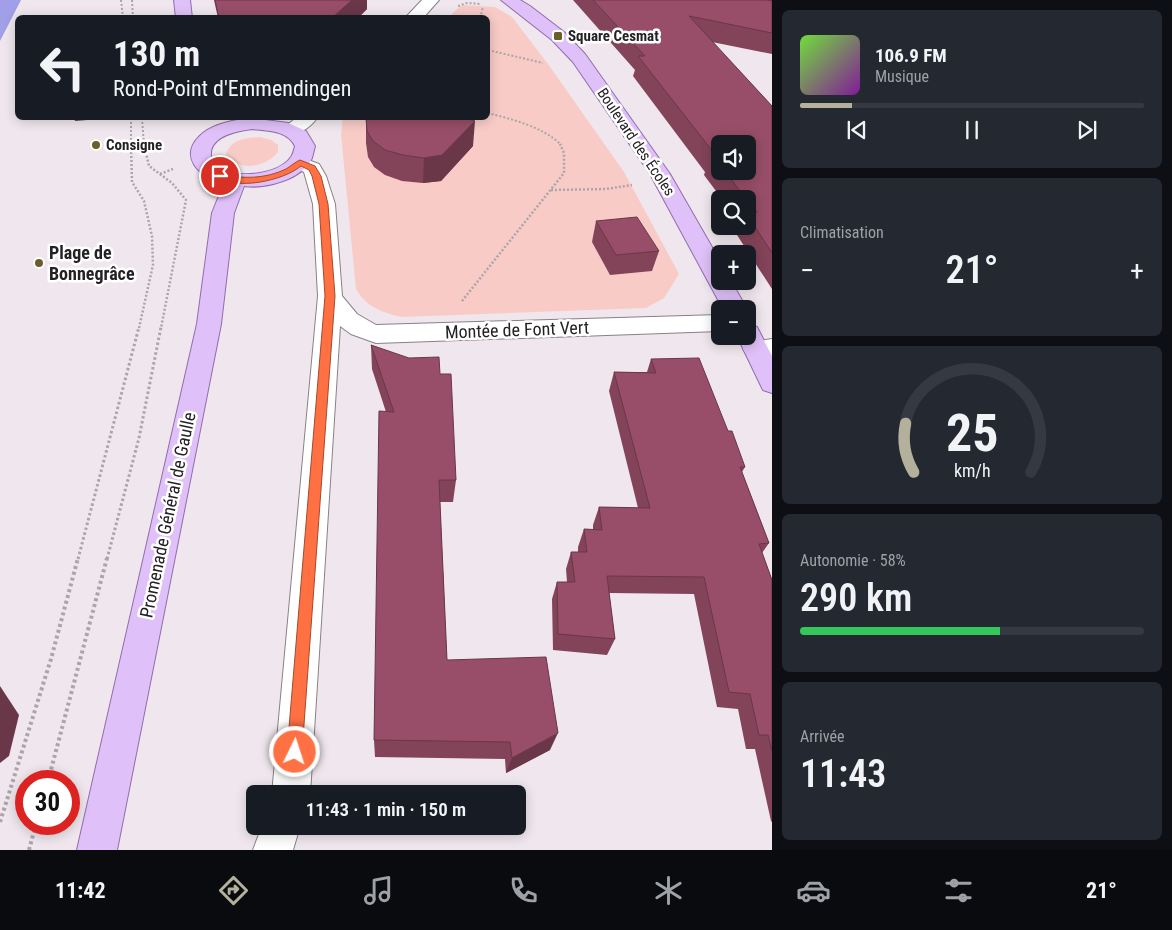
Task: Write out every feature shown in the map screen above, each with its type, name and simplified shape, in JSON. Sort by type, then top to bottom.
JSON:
[{"type":"main road","points":[[182,0],[184,15]]},
{"type":"main road","name":"Boulevard des Écoles","points":[[509,0],[524,9],[558,36],[579,58],[660,174],[730,300]]},
{"type":"main road","points":[[220,123],[280,125],[291,130],[300,136],[305,145],[305,154],[300,163],[291,170],[266,179],[236,180],[220,176],[208,169],[201,160],[200,152],[220,123]]},
{"type":"main road","name":"Promenade Général de Gaulle","points":[[103,846],[209,324],[223,212],[236,180]]},
{"type":"main road","points":[[758,343],[772,384]]},
{"type":"street","points":[[417,15],[434,1]]},
{"type":"street","points":[[291,130],[305,120]]},
{"type":"street","points":[[292,785],[330,296],[324,204],[312,168],[300,163]]},
{"type":"street","name":"Montée de Font Vert","points":[[330,296],[339,312],[348,322],[376,334],[711,323]]},
{"type":"street","points":[[274,850],[278,835]]},
{"type":"path","points":[[121,0],[123,15]]},
{"type":"path","points":[[132,0],[133,15]]},
{"type":"path","points":[[490,50],[551,65]]},
{"type":"path","points":[[460,303],[564,173],[565,157],[559,144],[527,125],[490,114]]},
{"type":"path","points":[[0,822],[51,659],[140,324],[153,265],[152,236],[144,200],[132,182],[131,120]]},
{"type":"path","points":[[51,770],[139,438],[186,200],[172,183],[149,166],[144,147],[142,120]]},
{"type":"path","points":[[159,174],[179,166]]},
{"type":"path","points":[[551,190],[636,185],[631,178]]},
{"type":"path","points":[[30,850],[33,835]]},
{"type":"shaded area","points":[[460,6],[495,7],[512,17],[548,64],[624,172],[679,274],[664,298],[646,308],[402,317],[370,305],[360,295],[356,289],[341,134],[343,120],[490,120],[490,15],[451,15]]},
{"type":"shaded area","points":[[260,137],[271,140],[278,145],[278,152],[267,161],[252,166],[244,166],[231,160],[226,154],[235,142]]},
{"type":"water","points":[[0,0],[21,0],[0,41]]},
{"type":"building","points":[[215,0],[352,0],[335,15],[218,15]]},
{"type":"building","points":[[593,0],[772,1],[772,33],[689,16],[772,106],[772,253],[756,228],[756,190],[739,190],[732,180],[756,180],[756,135],[711,135],[711,149],[638,56],[645,56]]},
{"type":"building","points":[[366,120],[475,121],[442,155],[424,158],[385,150],[373,141],[367,131]]},
{"type":"building","points":[[637,217],[659,251],[616,255],[596,221]]},
{"type":"building","points":[[371,345],[409,358],[439,357],[440,374],[451,374],[456,480],[439,480],[447,660],[546,657],[558,733],[512,758],[510,742],[374,740],[379,411],[394,412]]},
{"type":"building","points":[[699,358],[728,431],[732,431],[745,467],[740,467],[769,543],[759,544],[772,580],[772,751],[768,735],[759,735],[750,694],[729,692],[704,577],[607,576],[615,639],[558,634],[557,582],[575,582],[571,552],[587,552],[584,529],[602,530],[599,507],[650,508],[614,372],[656,373],[651,359]]},
{"type":"place","name":"Square Cesmat","points":[[558,36]]},
{"type":"place","name":"Consigne","points":[[96,145]]},
{"type":"place","name":"Plage de Bonnegrâce","points":[[39,263]]},
{"type":"route","points":[[220,176],[251,181],[266,179],[291,170],[300,163],[312,168],[324,204],[330,296],[295,752]]}]
